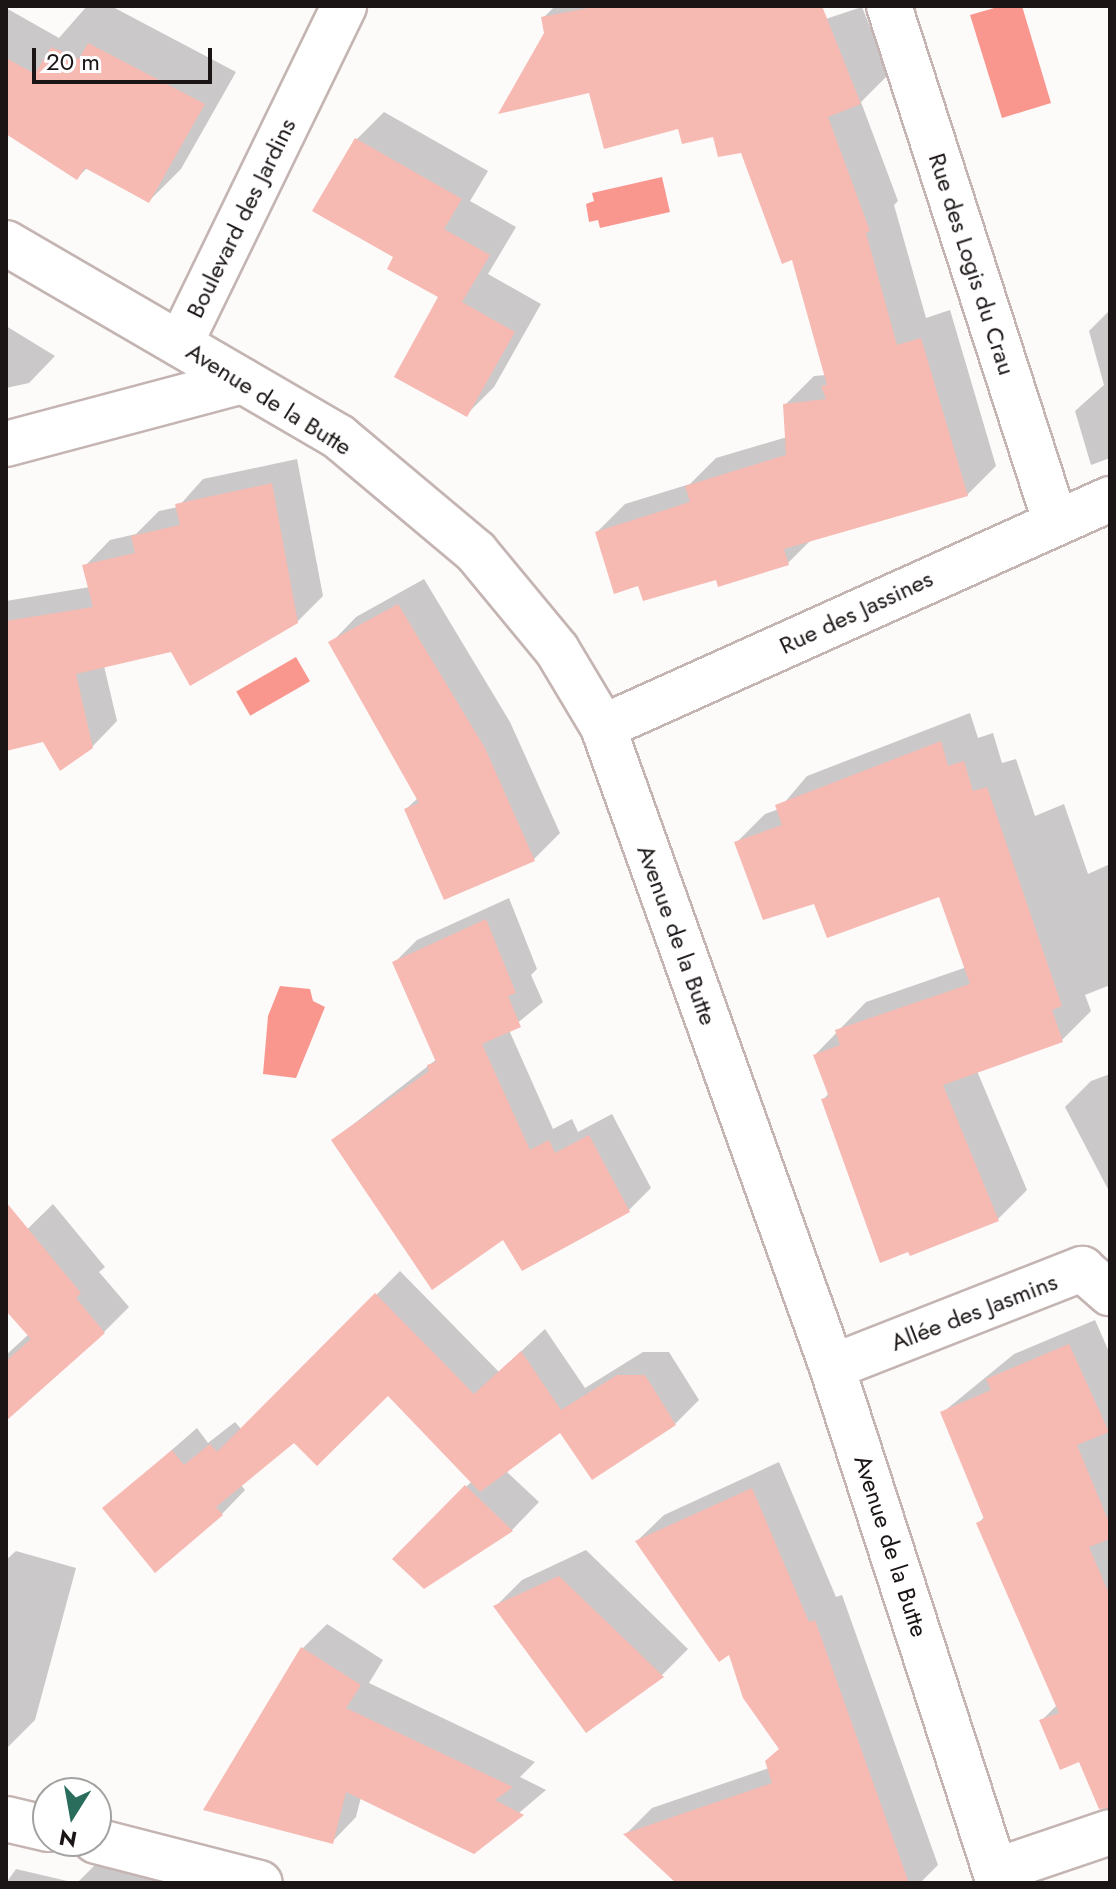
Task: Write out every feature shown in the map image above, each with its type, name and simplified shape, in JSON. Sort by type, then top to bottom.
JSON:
[{"type":"street","name":"Boulevard des Jardins","points":[[180,344],[344,6]]},
{"type":"street","name":"Rue des Logis du Crau","points":[[889,6],[1055,521]]},
{"type":"street","name":"Avenue de la Butte","points":[[6,243],[339,437],[476,552],[557,650],[603,727],[832,1367],[999,1877]]},
{"type":"street","points":[[6,444],[243,381]]},
{"type":"street","name":"Rue des Jassines","points":[[603,727],[1055,521],[1110,499]]},
{"type":"street","name":"Allée des Jasmins","points":[[832,1367],[1082,1269],[1110,1293]]},
{"type":"street","points":[[6,1819],[32,1825]]},
{"type":"street","points":[[999,1877],[1110,1832]]},
{"type":"street","points":[[112,1845],[260,1883]]},
{"type":"shaded area","points":[[1001,6],[1022,6],[1051,103],[1002,118],[970,15]]},
{"type":"shaded area","points":[[662,177],[670,212],[600,228],[598,220],[589,222],[586,204],[594,201],[592,193]]},
{"type":"shaded area","points":[[296,657],[310,681],[250,716],[236,692]]},
{"type":"shaded area","points":[[280,986],[310,989],[313,1001],[325,1007],[296,1078],[263,1074],[268,1016]]},
{"type":"building","points":[[599,6],[822,6],[861,104],[828,117],[870,231],[866,233],[897,345],[921,338],[968,496],[784,549],[789,565],[718,587],[716,580],[643,601],[638,586],[614,594],[595,532],[690,502],[685,486],[786,455],[783,404],[826,399],[821,386],[827,385],[792,260],[782,264],[741,153],[718,157],[713,137],[682,144],[678,129],[604,149],[589,93],[498,114],[544,33],[541,17]]},
{"type":"building","points":[[88,43],[205,104],[149,203],[85,168],[77,180],[6,134],[6,58],[35,74],[51,47],[79,59]]},
{"type":"building","points":[[355,138],[462,199],[444,229],[490,255],[462,302],[515,332],[467,417],[394,377],[438,297],[387,269],[393,257],[312,211]]},
{"type":"building","points":[[272,483],[298,623],[190,686],[171,652],[76,674],[93,748],[60,771],[43,742],[6,751],[6,621],[93,607],[82,565],[135,553],[131,536],[180,525],[175,504]]},
{"type":"building","points":[[398,604],[485,748],[535,861],[444,900],[404,809],[419,803],[328,642]]},
{"type":"building","points":[[941,741],[948,766],[964,761],[973,791],[987,787],[1062,1006],[1052,1010],[1063,1042],[943,1085],[999,1221],[910,1256],[908,1252],[880,1263],[821,1099],[829,1097],[813,1055],[840,1045],[835,1030],[970,984],[939,897],[827,938],[814,904],[763,920],[734,842],[782,825],[775,805]]},
{"type":"building","points":[[486,919],[516,993],[508,996],[521,1027],[482,1044],[530,1150],[549,1140],[555,1153],[589,1135],[630,1212],[522,1271],[503,1240],[432,1290],[331,1140],[429,1071],[427,1065],[436,1062],[392,962]]},
{"type":"building","points":[[6,1202],[81,1293],[76,1298],[105,1333],[6,1421],[6,1361],[31,1339],[6,1311]]},
{"type":"building","points":[[375,1293],[474,1394],[521,1351],[561,1410],[617,1375],[645,1375],[676,1425],[592,1480],[560,1433],[480,1492],[388,1396],[317,1466],[294,1443],[216,1507],[223,1515],[155,1573],[102,1508],[172,1450],[184,1465],[210,1444],[217,1452]]},
{"type":"building","points":[[1069,1344],[1109,1432],[1077,1445],[1110,1525],[1110,1539],[1089,1547],[1110,1596],[1110,1808],[1099,1809],[1079,1762],[1060,1770],[1039,1720],[1059,1713],[976,1523],[984,1519],[940,1412],[991,1390],[986,1379]]},
{"type":"building","points":[[465,1485],[513,1531],[424,1589],[392,1559]]},
{"type":"building","points":[[752,1488],[809,1622],[815,1620],[909,1883],[676,1883],[623,1834],[772,1783],[765,1761],[779,1749],[743,1698],[729,1655],[719,1662],[635,1541]]},
{"type":"building","points":[[559,1576],[664,1677],[586,1733],[493,1606]]},
{"type":"building","points":[[301,1647],[361,1685],[346,1708],[513,1787],[495,1800],[524,1815],[474,1854],[346,1792],[333,1844],[203,1810]]}]
